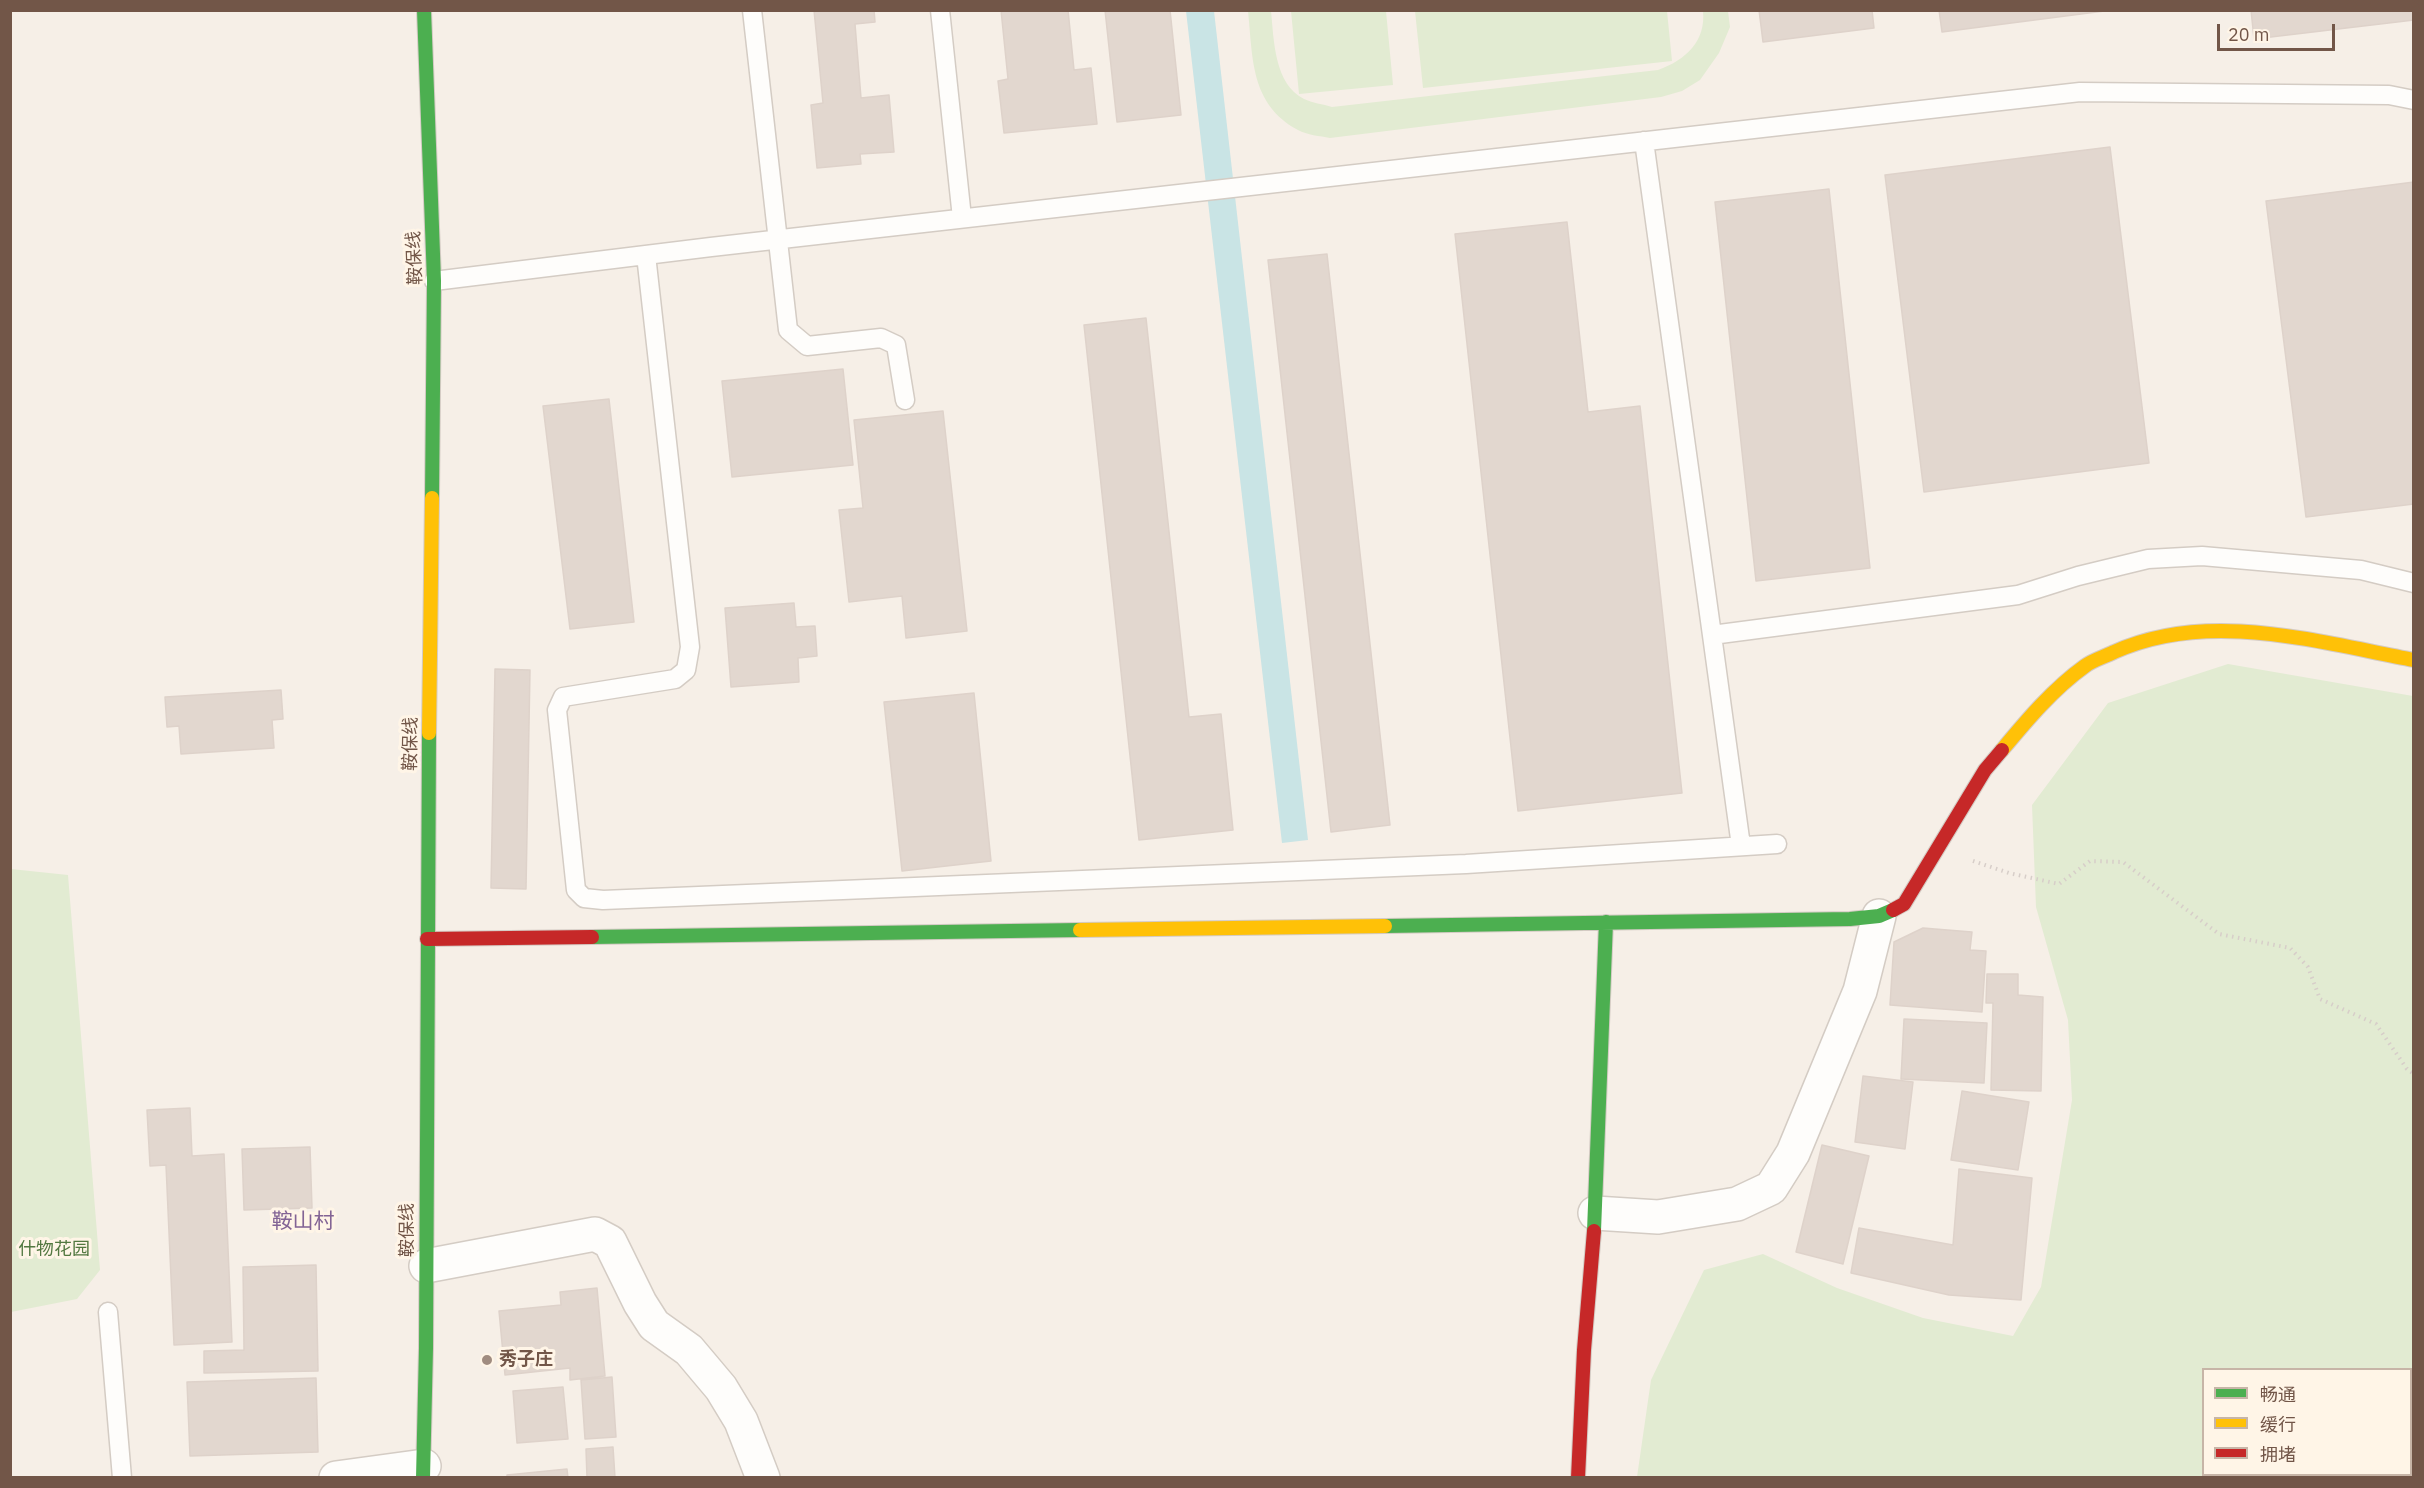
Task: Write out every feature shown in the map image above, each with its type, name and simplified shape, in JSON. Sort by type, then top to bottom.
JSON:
[{"type":"street","name":"鞍保线","points":[[423,1472],[434,281],[424,10]]},
{"type":"street","points":[[428,939],[1850,919],[1879,916],[1904,904],[1985,770],[2038,706],[2086,665],[2134,644],[2182,634],[2235,630],[2286,636],[2414,660]]},
{"type":"street","points":[[1595,1213],[1658,1217],[1737,1204],[1771,1188],[1792,1153],[1860,991],[1879,916]]},
{"type":"street","points":[[1578,1478],[1584,1350],[1595,1213],[1606,922]]},
{"type":"street","points":[[426,1266],[595,1234],[610,1242],[640,1303],[654,1324],[689,1350],[720,1388],[741,1421],[763,1478]]},
{"type":"street","points":[[336,1478],[423,1472]]},
{"type":"lane","points":[[752,10],[788,330],[807,346],[880,339],[896,345],[905,400]]},
{"type":"lane","points":[[940,10],[962,218]]},
{"type":"lane","points":[[434,281],[776,239],[2080,92],[2388,95],[2414,100]]},
{"type":"lane","points":[[1644,141],[1741,846]]},
{"type":"lane","points":[[646,255],[690,647],[686,670],[675,679],[563,697],[556,710],[576,890],[584,898],[615,899],[1466,864],[1777,844]]},
{"type":"lane","points":[[1712,635],[2018,595],[2078,576],[2148,559],[2202,556],[2361,570],[2414,583]]},
{"type":"lane","points":[[108,1312],[122,1478]]},
{"type":"path","points":[[1931,856],[1977,861],[2009,873],[2059,884],[2090,861],[2123,862],[2219,934],[2290,948],[2308,967],[2320,999],[2376,1024],[2407,1069],[2414,1074]]},
{"type":"green space","points":[[1248,11],[1271,11],[1277,60],[1281,72],[1294,92],[1304,99],[1332,107],[1658,70],[1677,61],[1692,48],[1701,31],[1703,11],[1728,11],[1730,27],[1719,53],[1700,80],[1682,91],[1661,97],[1330,138],[1298,130],[1282,119],[1271,107],[1262,93],[1253,62]]},
{"type":"green space","points":[[1291,11],[1386,11],[1393,85],[1299,94]]},
{"type":"green space","points":[[1415,11],[1667,11],[1672,61],[1423,88]]},
{"type":"green space","points":[[2228,664],[2413,696],[2413,1477],[1637,1477],[1651,1380],[1704,1270],[1763,1254],[1837,1288],[1923,1318],[2013,1336],[2041,1287],[2072,1100],[2068,1020],[2036,907],[2032,805],[2108,703]]},
{"type":"green space","name":"什物花园","points":[[11,869],[68,875],[100,1270],[77,1299],[11,1312]]},
{"type":"water","points":[[1186,11],[1214,11],[1308,840],[1282,843]]},
{"type":"building","points":[[814,10],[874,10],[875,22],[855,24],[861,98],[889,95],[894,152],[860,154],[861,164],[817,168],[811,105],[823,103]]},
{"type":"building","points":[[1001,10],[1068,10],[1074,70],[1091,68],[1097,124],[1004,133],[998,81],[1008,79]]},
{"type":"building","points":[[1105,10],[1170,10],[1181,115],[1117,122]]},
{"type":"building","points":[[1759,10],[1872,10],[1874,28],[1763,42]]},
{"type":"building","points":[[1939,10],[2112,10],[1942,32]]},
{"type":"building","points":[[2251,10],[2414,10],[2414,20],[2254,39]]},
{"type":"building","points":[[2110,147],[2149,463],[1924,492],[1885,175]]},
{"type":"building","points":[[2414,182],[2414,504],[2306,517],[2266,201]]},
{"type":"building","points":[[1829,189],[1870,568],[1756,581],[1715,202]]},
{"type":"building","points":[[1567,222],[1588,412],[1640,406],[1682,793],[1518,811],[1455,234]]},
{"type":"building","points":[[1327,254],[1390,825],[1331,832],[1268,260]]},
{"type":"building","points":[[1146,318],[1189,717],[1221,714],[1233,830],[1139,840],[1084,325]]},
{"type":"building","points":[[843,369],[853,465],[732,477],[722,381]]},
{"type":"building","points":[[609,399],[634,622],[570,629],[543,406]]},
{"type":"building","points":[[943,411],[967,631],[906,638],[902,596],[849,602],[839,510],[863,508],[854,420]]},
{"type":"building","points":[[794,603],[796,627],[815,626],[817,656],[798,658],[799,682],[731,687],[725,608]]},
{"type":"building","points":[[495,669],[530,670],[526,889],[491,888]]},
{"type":"building","points":[[281,690],[283,719],[272,720],[274,748],[181,754],[179,726],[167,727],[165,697]]},
{"type":"building","points":[[974,693],[991,861],[902,871],[884,702]]},
{"type":"building","points":[[1923,928],[1972,932],[1970,950],[1986,951],[1982,1012],[1890,1005],[1894,942]]},
{"type":"building","points":[[1987,974],[2018,974],[2018,995],[2043,997],[2041,1091],[1991,1090],[1993,1003],[1986,1003]]},
{"type":"building","points":[[1904,1019],[1987,1023],[1984,1083],[1901,1079]]},
{"type":"building","points":[[1863,1076],[1913,1082],[1905,1149],[1855,1142]]},
{"type":"building","points":[[1962,1091],[2029,1102],[2018,1170],[1951,1160]]},
{"type":"building","points":[[190,1108],[192,1156],[224,1154],[232,1342],[174,1345],[166,1165],[150,1166],[147,1110]]},
{"type":"building","points":[[1822,1145],[1869,1156],[1843,1264],[1796,1252]]},
{"type":"building","points":[[310,1147],[312,1208],[244,1210],[242,1149]]},
{"type":"building","points":[[1959,1169],[2032,1178],[2021,1300],[1949,1295],[1851,1273],[1859,1228],[1953,1245]]},
{"type":"building","points":[[316,1265],[318,1371],[204,1373],[204,1351],[244,1350],[243,1267]]},
{"type":"building","points":[[597,1288],[605,1376],[570,1380],[570,1368],[505,1375],[499,1311],[561,1305],[560,1292]]},
{"type":"building","points":[[612,1377],[616,1437],[585,1439],[581,1380]]},
{"type":"building","points":[[316,1378],[318,1452],[190,1456],[187,1382]]},
{"type":"building","points":[[563,1387],[568,1439],[517,1443],[513,1391]]},
{"type":"building","points":[[613,1447],[615,1478],[587,1478],[586,1449]]},
{"type":"building","points":[[567,1469],[568,1478],[507,1478],[507,1475]]},
{"type":"traffic: fast","points":[[424,10],[434,281],[432,498]]},
{"type":"traffic: fast","points":[[423,1478],[426,1348],[429,733]]},
{"type":"traffic: fast","points":[[1385,926],[1850,919],[1879,916],[1893,910]]},
{"type":"traffic: fast","points":[[1594,1231],[1606,922]]},
{"type":"traffic: fast","points":[[592,937],[1080,930]]},
{"type":"traffic: slow","points":[[429,733],[432,498]]},
{"type":"traffic: slow","points":[[2002,750],[2031,716],[2073,675],[2095,660],[2150,639],[2187,633],[2225,631],[2263,633],[2414,660]]},
{"type":"traffic: slow","points":[[1080,930],[1385,926]]},
{"type":"traffic: jam","points":[[1893,910],[1904,904],[1985,770],[2002,750]]},
{"type":"traffic: jam","points":[[427,939],[592,937]]},
{"type":"traffic: jam","points":[[1578,1478],[1584,1350],[1594,1231]]},
{"type":"place","name":"秀子庄","points":[[487,1360]]},
{"type":"district","name":"鞍山村","points":[[303,1222]]}]
